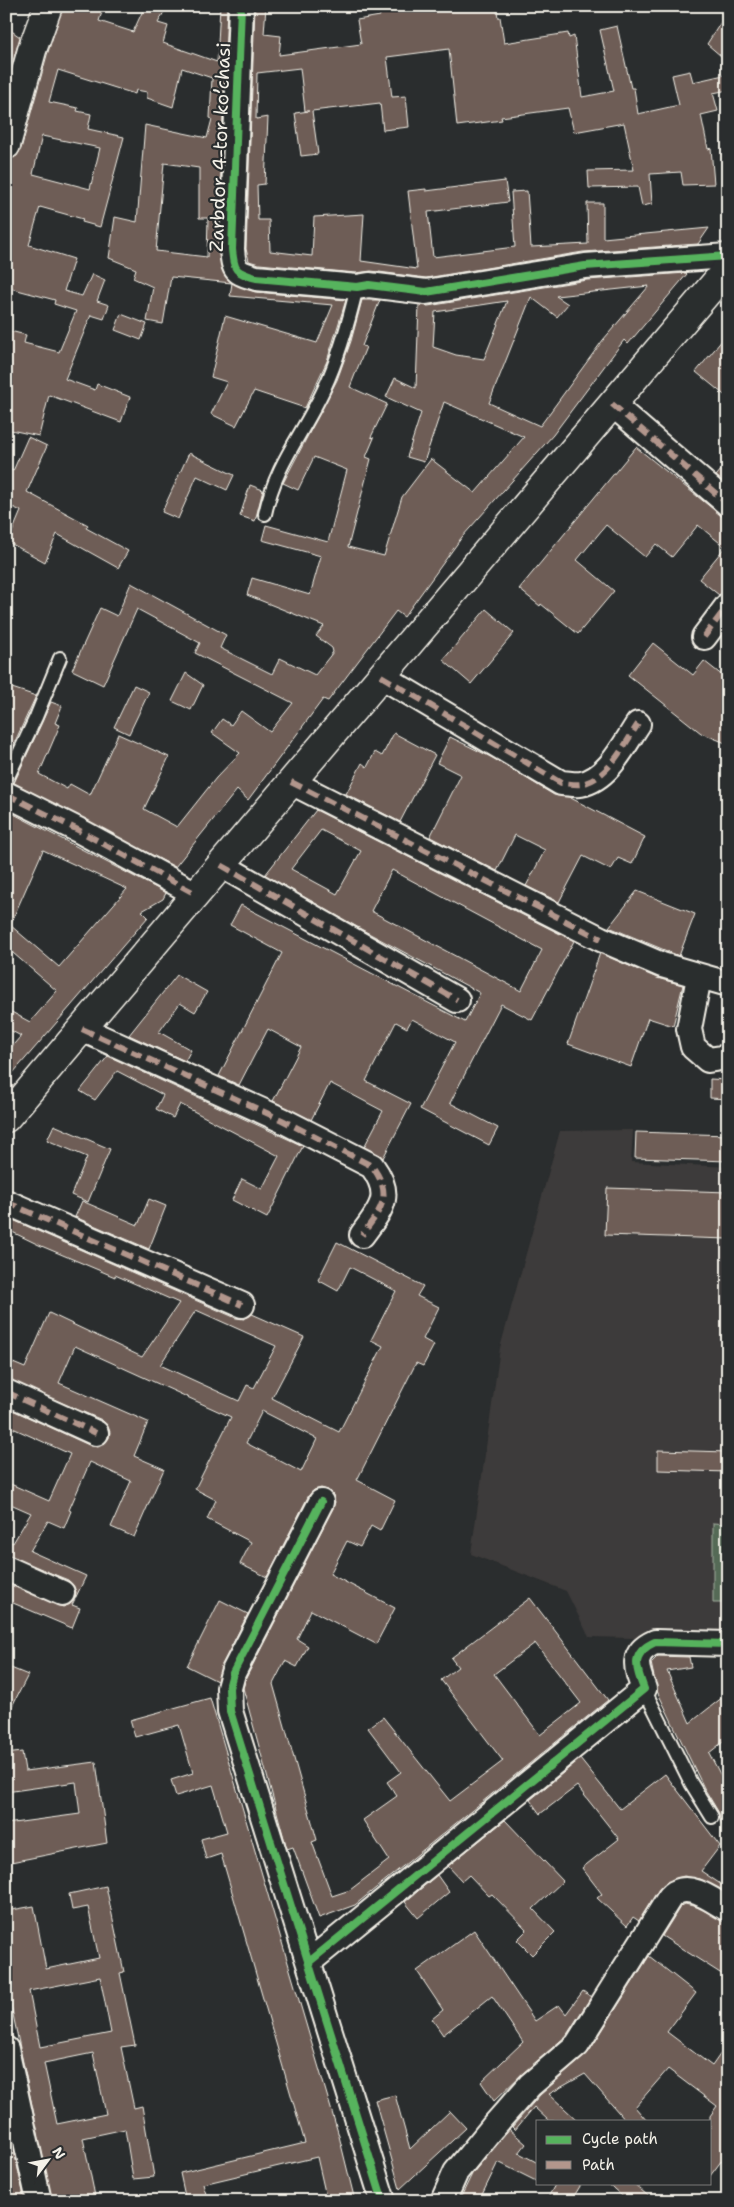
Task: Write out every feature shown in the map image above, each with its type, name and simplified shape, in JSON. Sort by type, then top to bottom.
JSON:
[{"type":"main road","points":[[6,145],[32,50],[48,6]]},
{"type":"main road","points":[[6,1118],[728,268]]},
{"type":"street","name":"Zarbdor 4-tor koʼchasi","points":[[241,6],[232,249],[233,266],[240,274],[256,278],[426,292],[585,266],[728,256]]},
{"type":"street","points":[[612,404],[728,504]]},
{"type":"street","points":[[704,637],[728,605]]},
{"type":"street","points":[[381,676],[561,783],[581,784],[597,778],[608,767],[638,724]]},
{"type":"street","points":[[291,782],[601,940],[662,965],[728,984]]},
{"type":"street","points":[[6,794],[78,830],[196,894]]},
{"type":"street","points":[[221,865],[457,1000]]},
{"type":"street","points":[[699,977],[689,1029],[693,1047],[708,1060],[728,1057]]},
{"type":"street","points":[[82,1028],[282,1120],[372,1166],[381,1178],[384,1192],[382,1208],[362,1234]]},
{"type":"street","points":[[6,1202],[242,1305]]},
{"type":"street","points":[[6,1392],[96,1433]]},
{"type":"street","points":[[321,1502],[233,1673],[229,1700],[233,1720],[383,2201]]},
{"type":"street","points":[[6,1568],[62,1593]]},
{"type":"street","points":[[309,1962],[644,1689],[636,1668],[638,1656],[645,1646],[655,1642],[728,1644]]},
{"type":"street","points":[[443,2201],[456,2172],[492,2128],[530,2085],[577,2044],[668,1900],[676,1892],[689,1890],[705,1896],[728,1910]]},
{"type":"street","points":[[6,2049],[39,2201]]},
{"type":"lane","points":[[265,514],[269,495],[278,472],[324,389],[349,319],[357,287]]},
{"type":"lane","points":[[6,780],[36,718],[60,658]]},
{"type":"lane","points":[[644,1689],[691,1783],[712,1817]]},
{"type":"shaded area","points":[[633,1130],[631,1162],[728,1167],[728,1640],[589,1637],[566,1591],[471,1554],[500,1348],[560,1131]]},
{"type":"green space","points":[[713,1523],[728,1524],[728,1603],[713,1603]]},
{"type":"building","points":[[63,6],[104,6],[99,21],[133,32],[145,6],[167,6],[158,23],[168,26],[163,43],[217,62],[220,6],[227,6],[218,249],[222,270],[232,283],[171,277],[163,324],[147,321],[153,287],[133,278],[136,269],[109,258],[115,217],[137,222],[145,125],[207,138],[212,119],[210,118],[212,78],[182,68],[173,107],[147,98],[147,92],[136,90],[135,94],[58,70],[49,102],[78,108],[77,111],[91,114],[88,129],[124,137],[100,227],[82,222],[83,219],[40,207],[29,245],[74,259],[64,291],[82,296],[92,274],[105,280],[97,301],[109,305],[104,319],[91,315],[65,379],[95,390],[97,384],[130,397],[121,422],[49,395],[39,436],[6,429],[6,330],[26,335],[24,343],[59,352],[76,311],[54,304],[55,300],[6,287],[6,160],[17,156],[21,149],[47,55]],"holes":[[[42,136],[100,148],[90,189],[33,174]],[[164,163],[199,168],[199,218],[208,218],[207,257],[156,251]]]},
{"type":"building","points":[[255,6],[266,6],[264,34],[281,36],[279,55],[361,44],[357,20],[380,16],[378,6],[397,6],[397,9],[416,6],[496,6],[498,17],[500,17],[504,43],[568,33],[569,38],[574,36],[582,97],[614,91],[600,30],[617,26],[631,88],[634,88],[638,114],[679,105],[672,75],[690,71],[693,82],[728,74],[728,90],[713,93],[718,111],[701,115],[708,149],[711,148],[714,184],[683,185],[681,172],[650,174],[652,204],[642,206],[638,187],[589,188],[588,171],[634,170],[624,123],[574,132],[568,108],[501,117],[502,120],[457,126],[449,49],[387,57],[392,97],[406,96],[409,127],[383,130],[380,103],[312,111],[318,154],[301,156],[295,113],[309,111],[305,111],[300,68],[257,73],[256,119],[268,117],[265,184],[257,185],[258,220],[269,220],[270,251],[312,256],[314,217],[364,214],[361,261],[417,269],[408,191],[426,189],[426,191],[505,181],[508,202],[428,212],[433,257],[515,247],[511,192],[527,191],[531,247],[588,244],[587,203],[603,203],[603,238],[709,228],[698,244],[583,252],[426,278],[371,271],[356,273],[259,264],[249,261],[246,249]]},
{"type":"building","points":[[728,11],[728,62],[707,44]]},
{"type":"building","points":[[6,27],[20,37],[6,85]]},
{"type":"building","points":[[687,274],[628,344],[624,340],[553,435],[462,537],[404,617],[396,611],[328,701],[323,699],[248,800],[237,790],[175,867],[14,783],[51,702],[62,706],[55,723],[60,725],[39,774],[67,789],[70,784],[90,795],[118,734],[169,757],[144,809],[177,827],[216,778],[240,753],[212,733],[222,719],[231,725],[241,711],[270,732],[293,703],[195,653],[200,643],[137,609],[103,685],[72,670],[100,608],[117,616],[131,583],[226,635],[220,648],[272,674],[280,658],[315,675],[333,652],[332,648],[316,636],[324,626],[247,595],[252,578],[310,595],[321,556],[262,540],[266,525],[328,542],[347,470],[314,457],[298,490],[283,483],[337,380],[351,341],[362,300],[380,300],[362,346],[366,347],[350,387],[387,404],[371,437],[374,438],[366,457],[371,459],[348,547],[384,556],[402,497],[431,459],[475,493],[524,437],[444,402],[424,462],[407,457],[421,413],[386,397],[395,378],[416,388],[419,305],[428,306],[587,280]],"holes":[[[649,286],[603,340],[540,426],[489,403],[531,297],[557,317],[568,304],[556,296]],[[507,301],[484,359],[456,355],[433,347],[435,312]]]},
{"type":"building","points":[[232,283],[255,292],[346,300],[327,361],[305,408],[254,391],[236,426],[211,414],[227,382],[211,377],[225,316],[317,343],[333,305],[230,296]]},
{"type":"building","points":[[121,314],[147,324],[141,340],[115,330]]},
{"type":"building","points":[[728,333],[728,398],[696,372]]},
{"type":"building","points":[[28,437],[47,446],[27,492],[88,525],[86,528],[128,551],[118,568],[57,534],[45,562],[8,542],[21,511],[6,504],[6,467],[13,471]]},
{"type":"building","points":[[636,447],[728,521],[728,587],[719,595],[699,579],[725,547],[698,525],[672,557],[656,544],[645,557],[606,525],[577,560],[614,591],[578,634],[519,589]]},
{"type":"building","points":[[189,453],[234,475],[227,490],[197,476],[178,519],[162,512]]},
{"type":"building","points":[[728,462],[728,486],[716,476]]},
{"type":"building","points":[[250,485],[263,490],[255,521],[240,516]]},
{"type":"building","points":[[486,609],[514,633],[471,684],[443,660]]},
{"type":"building","points":[[653,643],[693,675],[704,661],[728,680],[728,744],[701,733],[628,675]]},
{"type":"building","points":[[186,673],[203,685],[191,710],[172,701]]},
{"type":"building","points":[[134,685],[149,692],[129,734],[114,727]]},
{"type":"building","points":[[6,686],[36,696],[6,761]]},
{"type":"building","points":[[394,733],[435,755],[400,822],[346,794],[362,763],[367,767],[375,752],[382,756]]},
{"type":"building","points":[[450,737],[493,758],[554,795],[569,797],[645,837],[632,864],[618,858],[611,870],[583,856],[559,902],[526,886],[545,850],[515,835],[497,871],[430,837],[461,775],[437,763]]},
{"type":"building","points":[[6,810],[166,893],[163,899],[142,911],[148,917],[6,1081],[6,1053],[21,1036],[6,1028],[6,1009],[30,1022],[57,991],[6,947]],"holes":[[[43,850],[127,889],[59,967],[10,925]]]},
{"type":"building","points":[[316,810],[574,941],[532,1020],[501,1004],[450,1103],[498,1128],[489,1145],[420,1109],[455,1042],[412,1019],[407,1028],[396,1022],[366,1081],[411,1104],[383,1158],[364,1147],[383,1111],[330,1083],[311,1120],[273,1101],[301,1047],[268,1029],[239,1085],[219,1076],[282,953],[230,925],[241,905],[465,1022],[480,993],[265,875]],"holes":[[[321,830],[361,851],[337,894],[291,869]],[[392,870],[542,950],[521,991],[371,911]]]},
{"type":"building","points":[[637,891],[695,914],[679,956],[609,927]]},
{"type":"building","points":[[600,953],[657,978],[683,985],[673,1026],[648,1018],[631,1067],[568,1044]]},
{"type":"building","points":[[177,975],[207,992],[195,1012],[180,1003],[159,1032],[191,1050],[185,1061],[129,1035]]},
{"type":"building","points":[[108,1056],[303,1146],[267,1218],[232,1200],[242,1179],[262,1189],[279,1156],[180,1104],[173,1118],[156,1109],[163,1095],[117,1071],[95,1100],[80,1091]]},
{"type":"building","points":[[710,1079],[728,1080],[728,1099],[710,1098]]},
{"type":"building","points":[[54,1125],[110,1149],[88,1202],[71,1195],[87,1157],[47,1140]]},
{"type":"building","points":[[636,1132],[728,1135],[728,1161],[635,1158]]},
{"type":"building","points":[[607,1188],[728,1192],[728,1239],[605,1235]]},
{"type":"building","points":[[149,1199],[166,1206],[149,1249],[75,1217],[82,1201],[138,1225]]},
{"type":"building","points":[[6,1217],[236,1318],[244,1319],[252,1314],[304,1337],[272,1398],[339,1432],[383,1346],[371,1340],[396,1291],[350,1267],[338,1291],[318,1280],[337,1242],[423,1286],[417,1296],[439,1307],[423,1339],[434,1345],[423,1366],[416,1363],[357,1480],[395,1500],[380,1531],[371,1526],[360,1547],[347,1541],[330,1574],[395,1608],[376,1644],[311,1610],[297,1639],[308,1646],[297,1667],[285,1661],[273,1684],[317,1840],[312,1842],[332,1896],[350,1890],[389,1860],[363,1820],[397,1796],[387,1782],[401,1772],[368,1728],[383,1717],[450,1801],[503,1761],[441,1680],[458,1667],[451,1658],[530,1598],[608,1700],[355,1905],[319,1918],[293,1847],[287,1849],[243,1688],[246,1678],[333,1508],[335,1502],[333,1495],[328,1490],[321,1488],[314,1490],[309,1495],[267,1577],[240,1564],[251,1542],[207,1519],[216,1500],[195,1489],[231,1417],[75,1346],[59,1383],[148,1422],[134,1456],[164,1469],[134,1537],[111,1527],[131,1481],[90,1462],[69,1510],[71,1511],[64,1528],[48,1521],[30,1551],[86,1576],[72,1605],[80,1608],[72,1628],[6,1600],[6,1583],[63,1607],[70,1604],[75,1598],[76,1592],[68,1580],[6,1555],[11,1542],[13,1543],[31,1513],[6,1502],[6,1482],[49,1501],[70,1454],[6,1425],[6,1407],[91,1446],[98,1447],[104,1444],[109,1438],[110,1432],[102,1420],[6,1379],[6,1360],[25,1368],[49,1313],[142,1357],[179,1303],[39,1245],[6,1229]],"holes":[[[196,1310],[276,1346],[254,1388],[247,1385],[239,1401],[160,1365]],[[262,1411],[317,1439],[301,1472],[246,1443]],[[535,1643],[581,1703],[540,1735],[494,1674]]]},
{"type":"building","points":[[658,1450],[728,1452],[728,1472],[658,1470]]},
{"type":"building","points":[[220,1600],[248,1614],[221,1667],[217,1681],[187,1666]]},
{"type":"building","points":[[658,1656],[689,1657],[691,1667],[667,1671],[690,1723],[728,1693],[728,1738],[709,1753],[728,1789],[728,1836],[720,1820],[719,1813],[704,1788],[657,1691],[651,1663]]},
{"type":"building","points":[[6,1666],[28,1675],[6,1718]]},
{"type":"building","points":[[210,1698],[339,2136],[355,2201],[327,2201],[317,2157],[203,2184],[208,2201],[186,2201],[180,2173],[305,2143],[221,1854],[206,1859],[201,1839],[227,1832],[213,1785],[176,1796],[171,1780],[193,1773],[179,1725],[135,1737],[130,1720]]},
{"type":"building","points":[[22,1752],[25,1771],[96,1762],[107,1843],[6,1863],[6,1824],[80,1814],[76,1782],[6,1792],[6,1754]]},
{"type":"building","points":[[580,1759],[620,1809],[665,1774],[720,1846],[701,1871],[728,1889],[728,1893],[700,1879],[684,1876],[673,1879],[659,1889],[639,1921],[633,1917],[627,1926],[597,1898],[602,1894],[582,1868],[619,1839],[577,1786],[540,1814],[530,1800]]},
{"type":"building","points":[[505,1820],[563,1881],[533,1909],[555,1932],[532,1955],[517,1940],[527,1930],[492,1894],[489,1896],[469,1875],[462,1881],[448,1866]]},
{"type":"building","points":[[437,1875],[449,1892],[418,1918],[405,1902]]},
{"type":"building","points":[[106,1886],[124,1972],[120,1973],[135,2045],[121,2047],[134,2108],[142,2106],[154,2177],[133,2179],[125,2129],[83,2138],[96,2201],[52,2201],[6,1981],[6,1911],[34,1906],[46,1969],[99,1958],[88,1907],[72,1910],[69,1894]],"holes":[[[100,1977],[111,2033],[40,2047],[29,1991]],[[93,2053],[106,2114],[57,2124],[44,2063]]]},
{"type":"building","points":[[685,1904],[697,1907],[728,1923],[728,1978],[662,1936],[680,1907]]},
{"type":"building","points":[[474,1930],[535,2021],[559,2005],[566,2014],[583,1991],[591,1997],[566,2036],[494,2101],[481,2082],[523,2042],[492,1996],[443,2035],[432,2019],[443,2010],[417,1971]]},
{"type":"building","points":[[649,1956],[696,1993],[667,2032],[712,2066],[728,2043],[728,2152],[712,2173],[712,2120],[710,2120],[710,2116],[717,2106],[668,2069],[635,2107],[646,2120],[625,2120],[585,2074],[549,2094],[577,2120],[548,2120],[534,2107],[515,2130],[512,2127],[540,2095],[588,2053]]},
{"type":"building","points":[[395,2095],[410,2149],[450,2111],[466,2128],[400,2189],[375,2100]]},
{"type":"building","points":[[6,2115],[25,2201],[6,2201]]},
{"type":"building","points":[[509,2129],[526,2144],[519,2153],[536,2162],[536,2181],[498,2162],[479,2201],[459,2201],[472,2174]]},
{"type":"building","points":[[555,2184],[581,2184],[571,2201],[546,2201]]},
{"type":"building","points":[[608,2184],[634,2184],[654,2201],[628,2201]]},
{"type":"marked path","points":[[612,404],[728,504]]},
{"type":"marked path","points":[[704,637],[728,605]]},
{"type":"marked path","points":[[381,676],[561,783],[581,784],[591,781],[599,775],[621,751],[638,724]]},
{"type":"marked path","points":[[291,782],[601,939]]},
{"type":"marked path","points":[[6,794],[78,830],[196,894]]},
{"type":"marked path","points":[[221,865],[457,1000]]},
{"type":"marked path","points":[[82,1029],[282,1120],[372,1166],[379,1177],[384,1194],[379,1210],[362,1235]]},
{"type":"marked path","points":[[6,1202],[242,1305]]},
{"type":"marked path","points":[[6,1392],[96,1433]]},
{"type":"cycle path","points":[[241,6],[232,249],[235,266],[240,272],[256,278],[357,287],[369,285],[426,292],[585,266],[728,256]]},
{"type":"cycle path","points":[[321,1502],[233,1673],[229,1688],[230,1711],[383,2201]]},
{"type":"cycle path","points":[[309,1962],[644,1689],[637,1668],[637,1662],[638,1656],[647,1646],[655,1642],[728,1644]]}]
